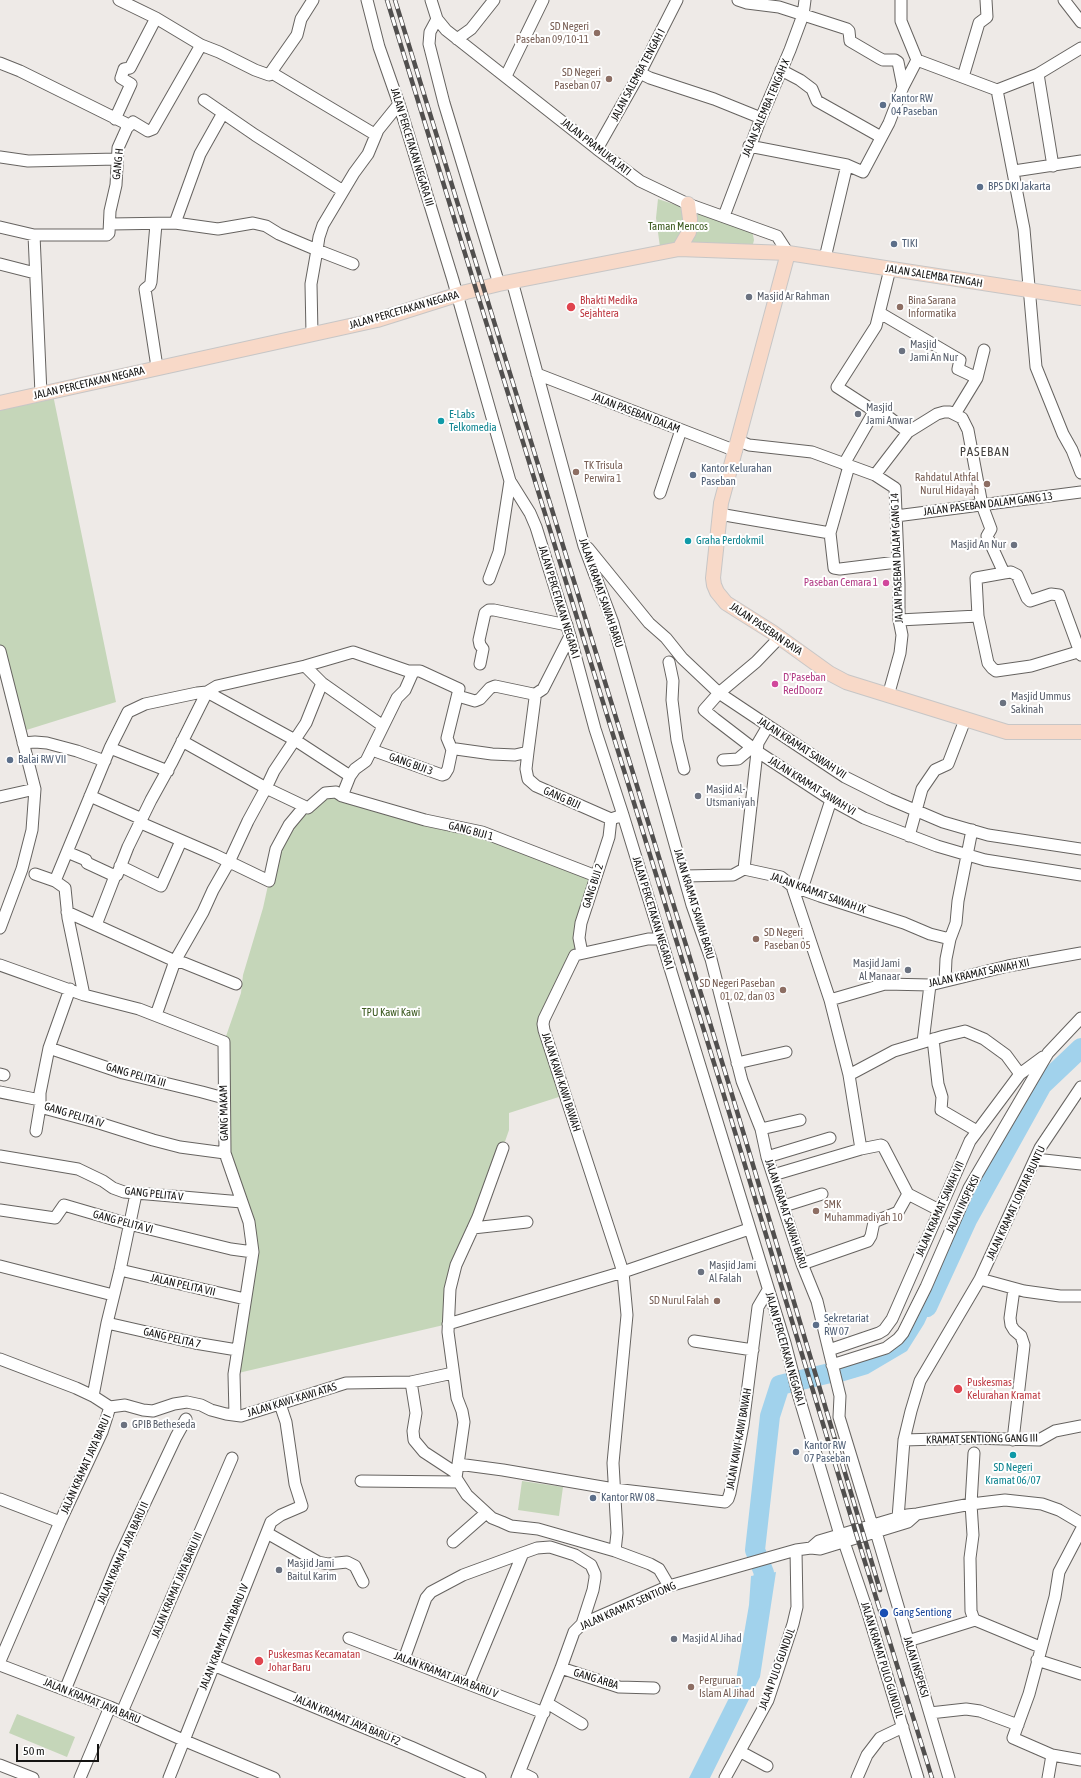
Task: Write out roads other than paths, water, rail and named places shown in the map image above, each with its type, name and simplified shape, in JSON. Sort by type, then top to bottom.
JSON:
[{"type":"main road","points":[[679,250],[689,232],[690,219],[688,204]]},
{"type":"main road","name":"JALAN PERCETAKAN NEGARA","points":[[0,403],[377,320],[505,282],[679,250],[788,253]]},
{"type":"main road","name":"JALAN SALEMBA TENGAH","points":[[788,253],[1081,298]]},
{"type":"main road","name":"JALAN PASEBAN RAYA","points":[[788,253],[719,514],[713,578],[717,592],[726,603],[780,637],[829,672],[846,682],[1011,733],[1081,732]]},
{"type":"street","points":[[119,0],[156,18],[201,46],[219,52],[263,74],[269,75],[272,73],[297,35],[301,19],[313,0]]},
{"type":"street","name":"JALAN PERCETAKAN NEGARA III","points":[[367,0],[379,46],[457,295]]},
{"type":"street","name":"JALAN PRAMUKA JATI","points":[[431,0],[437,19],[457,39],[640,181],[688,204],[777,236],[788,253]]},
{"type":"street","points":[[457,39],[471,30],[494,0]]},
{"type":"street","points":[[506,76],[543,0]]},
{"type":"street","name":"JALAN SALEMBA TENGAH I","points":[[597,149],[640,73],[677,0]]},
{"type":"street","points":[[738,0],[747,3],[781,4],[803,15],[842,26],[849,31],[850,41],[879,58],[884,60],[895,60],[898,62],[903,87]]},
{"type":"street","name":"JALAN SALEMBA TENGAH X","points":[[724,216],[761,118],[803,15],[805,0]]},
{"type":"street","points":[[901,0],[901,21],[917,60],[997,90],[1038,74],[1081,48]]},
{"type":"street","points":[[963,77],[979,23],[987,17],[986,0]]},
{"type":"street","points":[[1064,0],[1081,22]]},
{"type":"street","points":[[115,119],[131,86],[131,84],[121,78],[124,69],[130,68],[156,18]]},
{"type":"street","name":"JALAN KRAMAT SAWAH BARU","points":[[437,19],[430,32],[429,44],[444,102],[537,374],[584,546],[613,624],[692,905],[711,959],[742,1081],[761,1129],[767,1157],[802,1264],[817,1301],[837,1383],[840,1402],[839,1417],[874,1529]]},
{"type":"street","points":[[0,63],[20,71],[125,123],[127,128],[132,122],[148,131],[153,129],[201,46]]},
{"type":"street","points":[[750,146],[847,165],[860,171],[865,171],[889,122],[903,87],[917,60]]},
{"type":"street","points":[[781,70],[800,80],[812,90],[817,101],[881,137]]},
{"type":"street","points":[[272,73],[376,135]]},
{"type":"street","points":[[640,73],[650,78],[714,99],[761,118]]},
{"type":"street","points":[[1038,74],[1053,166]]},
{"type":"street","points":[[997,90],[1014,171],[1024,229],[1036,367],[1063,434],[1072,450],[1081,473]]},
{"type":"street","points":[[204,100],[255,135],[343,191]]},
{"type":"street","points":[[312,334],[311,284],[323,225],[343,191],[368,154],[376,135],[398,104]]},
{"type":"street","points":[[175,223],[200,154],[223,112]]},
{"type":"street","name":"GANG H","points":[[110,224],[110,211],[116,185],[118,148],[127,128]]},
{"type":"street","points":[[0,157],[28,161],[117,160]]},
{"type":"street","points":[[1014,171],[1081,161]]},
{"type":"street","points":[[826,258],[847,165]]},
{"type":"street","points":[[0,227],[34,235],[103,236],[109,233],[110,224],[175,223],[218,229],[253,223],[266,226],[279,234],[353,264]]},
{"type":"street","points":[[156,224],[151,282],[145,289],[157,368]]},
{"type":"street","points":[[34,235],[40,394]]},
{"type":"street","points":[[0,264],[35,273]]},
{"type":"street","points":[[890,269],[876,326],[837,386],[875,410],[886,415],[908,432]]},
{"type":"street","name":"JALAN PERCETAKAN NEGARA I","points":[[457,295],[510,481],[530,513],[536,527],[567,625],[595,728],[785,1343],[799,1396],[842,1538]]},
{"type":"street","points":[[880,313],[960,360],[958,368],[977,378]]},
{"type":"street","points":[[955,414],[977,378],[984,350]]},
{"type":"street","name":"JALAN PASEBAN DALAM","points":[[537,374],[680,430],[737,446]]},
{"type":"street","points":[[875,410],[846,465],[830,533],[834,566],[836,569],[897,562]]},
{"type":"street","points":[[875,475],[908,432],[937,414],[946,411],[962,418],[968,430],[982,505],[991,528],[987,536],[1004,573]]},
{"type":"street","points":[[660,493],[680,430]]},
{"type":"street","name":"JALAN PASEBAN DALAM GANG 14","points":[[737,446],[749,445],[808,451],[875,475],[895,488],[898,620],[902,635],[900,653],[888,696]]},
{"type":"street","points":[[489,578],[499,552],[510,481]]},
{"type":"street","name":"JALAN PASEBAN DALAM GANG 13","points":[[896,516],[1081,492]]},
{"type":"street","points":[[719,514],[830,533]]},
{"type":"street","name":"JALAN KRAMAT SAWAH VII","points":[[584,546],[591,551],[649,623],[666,638],[682,658],[719,693],[844,777],[943,822],[988,835],[1081,849]]},
{"type":"street","points":[[1004,573],[1014,573],[1017,575],[1027,598],[1030,601],[1052,594],[1059,595],[1081,653],[1031,666],[994,670],[988,663],[978,616],[976,586],[977,576],[1004,573]]},
{"type":"street","points":[[480,664],[483,649],[479,640],[485,613],[489,610],[567,625]]},
{"type":"street","points":[[898,620],[978,616]]},
{"type":"street","points":[[458,696],[475,701],[480,699],[490,688],[495,686],[534,695],[543,689],[570,636]]},
{"type":"street","name":"JALAN KRAMAT SAWAH VI","points":[[780,637],[756,662],[719,693],[704,710],[754,750],[831,800],[864,818],[937,846],[992,861],[1081,876]]},
{"type":"street","points":[[666,638],[673,681],[672,700],[677,740],[684,769]]},
{"type":"street","points":[[0,651],[23,743],[32,770],[35,789],[34,816],[31,836],[22,869],[0,928]]},
{"type":"street","points":[[54,880],[110,748],[125,717],[135,708],[145,704],[207,692],[217,686],[305,666],[353,652],[413,672],[420,671],[459,689],[447,738],[452,750],[456,749],[492,754],[515,755],[528,752]]},
{"type":"street","points":[[669,662],[682,658]]},
{"type":"street","points":[[305,666],[322,683],[383,726]]},
{"type":"street","points":[[342,796],[350,776],[355,769],[366,761],[396,698],[405,690],[413,672]]},
{"type":"street","points":[[156,1015],[175,961],[195,928],[274,771],[306,723],[322,683]]},
{"type":"street","points":[[207,692],[296,740],[350,776]]},
{"type":"street","points":[[96,925],[117,871],[151,800],[168,771],[207,692]]},
{"type":"street","name":"GANG BIJI","points":[[534,695],[526,769],[528,779],[534,785],[611,819]]},
{"type":"street","points":[[908,836],[922,789],[935,770],[948,764],[965,720]]},
{"type":"street","points":[[684,876],[733,875],[744,869],[754,750],[768,726]]},
{"type":"street","points":[[90,796],[181,841],[269,881],[276,849],[289,825],[304,807],[266,788],[182,741]]},
{"type":"street","points":[[23,743],[47,743],[77,751],[105,761]]},
{"type":"street","points":[[110,748],[168,771]]},
{"type":"street","name":"GANG BIJI 3","points":[[372,750],[442,775],[445,774],[448,769],[452,750]]},
{"type":"street","points":[[723,760],[738,758],[754,750]]},
{"type":"street","points":[[0,796],[35,789]]},
{"type":"street","name":"GANG BIJI 1","points":[[304,807],[308,808],[325,793],[336,792],[342,796],[425,820],[482,832],[596,876]]},
{"type":"street","points":[[831,800],[797,887],[830,1000],[849,1075],[861,1149]]},
{"type":"street","points":[[611,819],[623,815]]},
{"type":"street","name":"GANG BIJI 2","points":[[582,953],[580,938],[581,923],[609,837],[611,819]]},
{"type":"street","points":[[945,980],[950,939],[956,923],[966,854],[972,830]]},
{"type":"street","points":[[67,852],[86,860],[87,863],[117,871],[161,886],[181,841]]},
{"type":"street","name":"JALAN KRAMAT SAWAH IX","points":[[744,869],[781,877],[797,887],[904,923],[930,934],[950,939]]},
{"type":"street","points":[[35,874],[54,880],[65,888],[67,912],[84,995]]},
{"type":"street","points":[[67,912],[96,925],[105,931],[175,961],[184,963],[236,984]]},
{"type":"street","points":[[582,953],[648,939],[661,939]]},
{"type":"street","name":"JALAN KAWI-KAWI BAWAH","points":[[582,953],[575,955],[572,960],[544,1019],[544,1030],[623,1272],[628,1315],[613,1463],[617,1533],[615,1551]]},
{"type":"street","name":"JALAN KRAMAT SAWAH XII","points":[[830,1000],[885,984],[930,984],[1029,962],[1081,953]]},
{"type":"street","name":"GANG MAKAM","points":[[0,965],[84,995],[139,1009],[224,1042],[225,1153],[249,1222],[253,1252],[233,1379],[235,1415]]},
{"type":"street","points":[[930,984],[928,1041],[942,1097],[941,1110],[977,1131]]},
{"type":"street","name":"GANG PELITA IV","points":[[70,989],[49,1048],[40,1093],[40,1103],[152,1140],[180,1147],[225,1153]]},
{"type":"street","name":"JALAN INSPEKSI","points":[[833,1366],[886,1348],[903,1334],[926,1287],[969,1188],[1048,1053],[1081,1018]]},
{"type":"street","points":[[849,1075],[894,1051],[965,1031],[984,1038],[1006,1055],[1020,1074]]},
{"type":"street","name":"GANG PELITA III","points":[[49,1048],[123,1073],[224,1098]]},
{"type":"street","points":[[737,1063],[786,1052]]},
{"type":"street","name":"JALAN KRAMAT SAWAH VII","points":[[829,1350],[884,1330],[892,1319],[970,1141],[1020,1074],[1048,1053]]},
{"type":"street","name":"JALAN KRAMAT LONTAR BUNTU","points":[[898,1518],[904,1440],[920,1381],[980,1279],[1040,1148],[1081,1087]]},
{"type":"street","points":[[0,1092],[40,1103],[36,1131]]},
{"type":"street","points":[[761,1129],[800,1120]]},
{"type":"street","points":[[767,1157],[830,1138]]},
{"type":"street","points":[[773,1175],[861,1149],[881,1145],[885,1147],[908,1194],[939,1210]]},
{"type":"street","points":[[503,1148],[473,1228],[456,1265],[450,1289],[448,1324],[453,1373],[457,1398],[464,1422],[457,1473],[467,1495],[492,1518],[511,1526],[538,1529],[615,1551],[650,1564],[659,1569],[669,1586]]},
{"type":"street","name":"GANG PELITA V","points":[[0,1156],[78,1169],[103,1181],[113,1188],[124,1192],[242,1202]]},
{"type":"street","points":[[1035,1159],[1081,1164]]},
{"type":"street","points":[[93,1396],[107,1323],[136,1194]]},
{"type":"street","points":[[784,1206],[822,1194]]},
{"type":"street","points":[[802,1264],[868,1241],[871,1236],[874,1222],[898,1212],[908,1194]]},
{"type":"street","name":"GANG PELITA VI","points":[[0,1210],[56,1218],[64,1205],[130,1224],[253,1252]]},
{"type":"street","points":[[473,1228],[527,1222]]},
{"type":"street","points":[[448,1324],[623,1272],[749,1229]]},
{"type":"street","points":[[0,1266],[113,1295]]},
{"type":"street","name":"JALAN PELITA VII","points":[[120,1270],[245,1300]]},
{"type":"street","points":[[980,1279],[1014,1289],[1060,1296],[1081,1296]]},
{"type":"street","points":[[1013,1440],[1024,1345],[1021,1336],[1011,1325],[1010,1318],[1014,1289]]},
{"type":"street","name":"JALAN KAWI-KAWI BAWAH","points":[[360,1480],[503,1470],[614,1489],[721,1502],[728,1499],[743,1425],[758,1307],[768,1290]]},
{"type":"street","name":"GANG PELITA 7","points":[[107,1323],[188,1342],[237,1350]]},
{"type":"street","points":[[694,1341],[753,1350]]},
{"type":"street","name":"JALAN KRAMAT JAYA BARU I","points":[[0,1360],[93,1396],[110,1407],[102,1432],[60,1522],[0,1661]]},
{"type":"street","name":"JALAN KAWI-KAWI ATAS","points":[[110,1407],[125,1405],[153,1411],[174,1404],[187,1402],[201,1405],[211,1410],[241,1416],[346,1383],[411,1382],[453,1373]]},
{"type":"street","points":[[411,1382],[416,1413],[413,1431],[414,1440],[418,1447],[432,1458],[457,1473]]},
{"type":"street","points":[[280,1404],[286,1422],[295,1484],[302,1506],[281,1515],[269,1528],[318,1562],[328,1564],[347,1562],[355,1566],[363,1582]]},
{"type":"street","name":"JALAN KRAMAT JAYA BARU II","points":[[65,1690],[118,1560],[173,1443],[186,1419]]},
{"type":"street","name":"KRAMAT SENTIONG GANG III","points":[[904,1440],[972,1438],[1039,1440],[1055,1431],[1081,1426]]},
{"type":"street","points":[[974,1453],[971,1504],[973,1535],[970,1558],[971,1611],[975,1620]]},
{"type":"street","name":"JALAN KRAMAT JAYA BARU III","points":[[122,1712],[232,1458]]},
{"type":"street","name":"JALAN KRAMAT JAYA BARU I","points":[[0,1499],[60,1522]]},
{"type":"street","name":"JALAN KRAMAT SENTIONG","points":[[874,1529],[898,1518],[971,1504],[1005,1500],[1042,1504],[1059,1510],[1081,1523]]},
{"type":"street","points":[[453,1542],[486,1513]]},
{"type":"street","name":"JALAN KRAMAT SENTIONG","points":[[519,1775],[574,1632],[582,1624],[669,1586],[796,1550],[811,1548],[820,1549],[842,1538],[874,1529],[908,1522],[917,1514]]},
{"type":"street","name":"JALAN KRAMAT JAYA BARU IV","points":[[182,1740],[269,1528]]},
{"type":"street","name":"JALAN INSPEKSI","points":[[874,1529],[949,1778]]},
{"type":"street","points":[[1081,1530],[1059,1572],[1055,1597],[1040,1647],[1029,1694],[1014,1739],[1052,1755],[1081,1760]]},
{"type":"street","name":"JALAN KRAMAT PULO GUNDUL","points":[[842,1538],[918,1778]]},
{"type":"street","points":[[404,1659],[426,1598],[431,1592],[463,1576],[537,1548],[550,1547],[575,1555],[591,1566],[595,1575],[582,1624]]},
{"type":"street","name":"JALAN PULO GUNDUL","points":[[725,1778],[741,1752],[768,1700],[793,1624],[797,1607],[796,1550]]},
{"type":"street","points":[[469,1683],[523,1553]]},
{"type":"street","points":[[908,1641],[975,1620],[1040,1647]]},
{"type":"street","name":"JALAN KRAMAT JAYA BARU V","points":[[349,1638],[469,1683],[545,1708],[582,1724]]},
{"type":"street","points":[[1037,1660],[1081,1674]]},
{"type":"street","name":"JALAN KRAMAT JAYA BARU","points":[[0,1665],[122,1712],[255,1774],[274,1778]]},
{"type":"street","name":"JALAN KRAMAT JAYA BARU F2","points":[[213,1665],[411,1747],[480,1778]]},
{"type":"street","name":"GANG ARBA","points":[[561,1668],[619,1687],[654,1688]]},
{"type":"street","points":[[80,1778],[110,1707]]},
{"type":"street","points":[[930,1713],[966,1709],[980,1711],[1018,1725]]},
{"type":"street","points":[[857,1778],[867,1755],[880,1738],[903,1727]]},
{"type":"street","points":[[169,1778],[182,1740]]},
{"type":"street","points":[[741,1752],[767,1766]]},
{"type":"street","points":[[1048,1778],[1052,1755]]},
{"type":"street","points":[[0,1765],[33,1778]]},
{"type":"street","points":[[519,1775],[532,1778]]},
{"type":"water","points":[[931,1281],[942,1285],[924,1324],[907,1351],[868,1374],[841,1382],[836,1367],[885,1352]]},
{"type":"water","points":[[776,1572],[760,1677],[710,1778],[689,1778],[735,1686],[749,1605],[751,1576]]},
{"type":"waterway","points":[[927,1307],[967,1220],[1042,1085],[1081,1048]]},
{"type":"waterway","points":[[760,1600],[764,1573],[755,1550],[770,1416],[780,1385],[855,1367]]},
{"type":"railway","points":[[387,0],[932,1778]]},
{"type":"railway","points":[[395,0],[730,1088],[880,1590]]},
{"type":"place","name":"SD Negeri Paseban 09/10-11","points":[[597,33]]},
{"type":"place","name":"SD Negeri Paseban 07","points":[[609,79]]},
{"type":"place","name":"Kantor RW 04 Paseban","points":[[883,105]]},
{"type":"place","name":"BPS DKI Jakarta","points":[[980,187]]},
{"type":"place","name":"TIKI","points":[[894,244]]},
{"type":"place","name":"Masjid Ar Rahman","points":[[749,297]]},
{"type":"place","name":"Bhakti Medika Sejahtera","points":[[571,307]]},
{"type":"place","name":"Bina Sarana Informatika","points":[[900,307]]},
{"type":"place","name":"Masjid Jami An Nur","points":[[902,351]]},
{"type":"place","name":"Masjid Jami Anwar","points":[[858,414]]},
{"type":"place","name":"E-Labs Telkomedia","points":[[441,421]]},
{"type":"place","name":"TK Trisula Perwira 1","points":[[576,472]]},
{"type":"place","name":"Kantor Kelurahan Paseban","points":[[693,475]]},
{"type":"place","name":"Rahdatul Athfal Nurul Hidayah","points":[[987,484]]},
{"type":"place","name":"Graha Perdokmil","points":[[688,541]]},
{"type":"place","name":"Masjid An Nur","points":[[1014,545]]},
{"type":"place","name":"Paseban Cemara 1","points":[[886,583]]},
{"type":"place","name":"D'Paseban RedDoorz","points":[[775,684]]},
{"type":"place","name":"Masjid Ummus Sakinah","points":[[1003,703]]},
{"type":"place","name":"Balai RW VII","points":[[10,760]]},
{"type":"place","name":"Masjid Al- Utsmaniyah","points":[[698,796]]},
{"type":"place","name":"SD Negeri Paseban 05","points":[[756,939]]},
{"type":"place","name":"Masjid Jami Al Manaar","points":[[908,970]]},
{"type":"place","name":"SD Negeri Paseban 01, 02, dan 03","points":[[783,990]]},
{"type":"place","name":"SMK Muhammadiyah 10","points":[[816,1211]]},
{"type":"place","name":"Masjid Jami Al Falah","points":[[701,1272]]},
{"type":"place","name":"SD Nurul Falah","points":[[717,1301]]},
{"type":"place","name":"Sekretariat RW 07","points":[[816,1325]]},
{"type":"place","name":"Puskesmas Kelurahan Kramat","points":[[958,1389]]},
{"type":"place","name":"GPIB Betheseda","points":[[124,1425]]},
{"type":"place","name":"Kantor RW 07 Paseban","points":[[796,1452]]},
{"type":"place","name":"SD Negeri Kramat 06/07","points":[[1013,1455]]},
{"type":"place","name":"Kantor RW 08","points":[[593,1498]]},
{"type":"place","name":"Masjid Jami Baitul Karim","points":[[279,1570]]},
{"type":"place","name":"Gang Sentiong","points":[[884,1613]]},
{"type":"place","name":"Masjid Al Jihad","points":[[674,1639]]},
{"type":"place","name":"Puskesmas Kecamatan Johar Baru","points":[[259,1661]]},
{"type":"place","name":"Perguruan Islam Al Jihad","points":[[691,1687]]},
{"type":"district","name":"PASEBAN","points":[[985,452]]},
{"type":"park label","name":"Taman Mencos","points":[[678,227]]},
{"type":"park label","name":"TPU Kawi Kawi","points":[[391,1013]]}]
